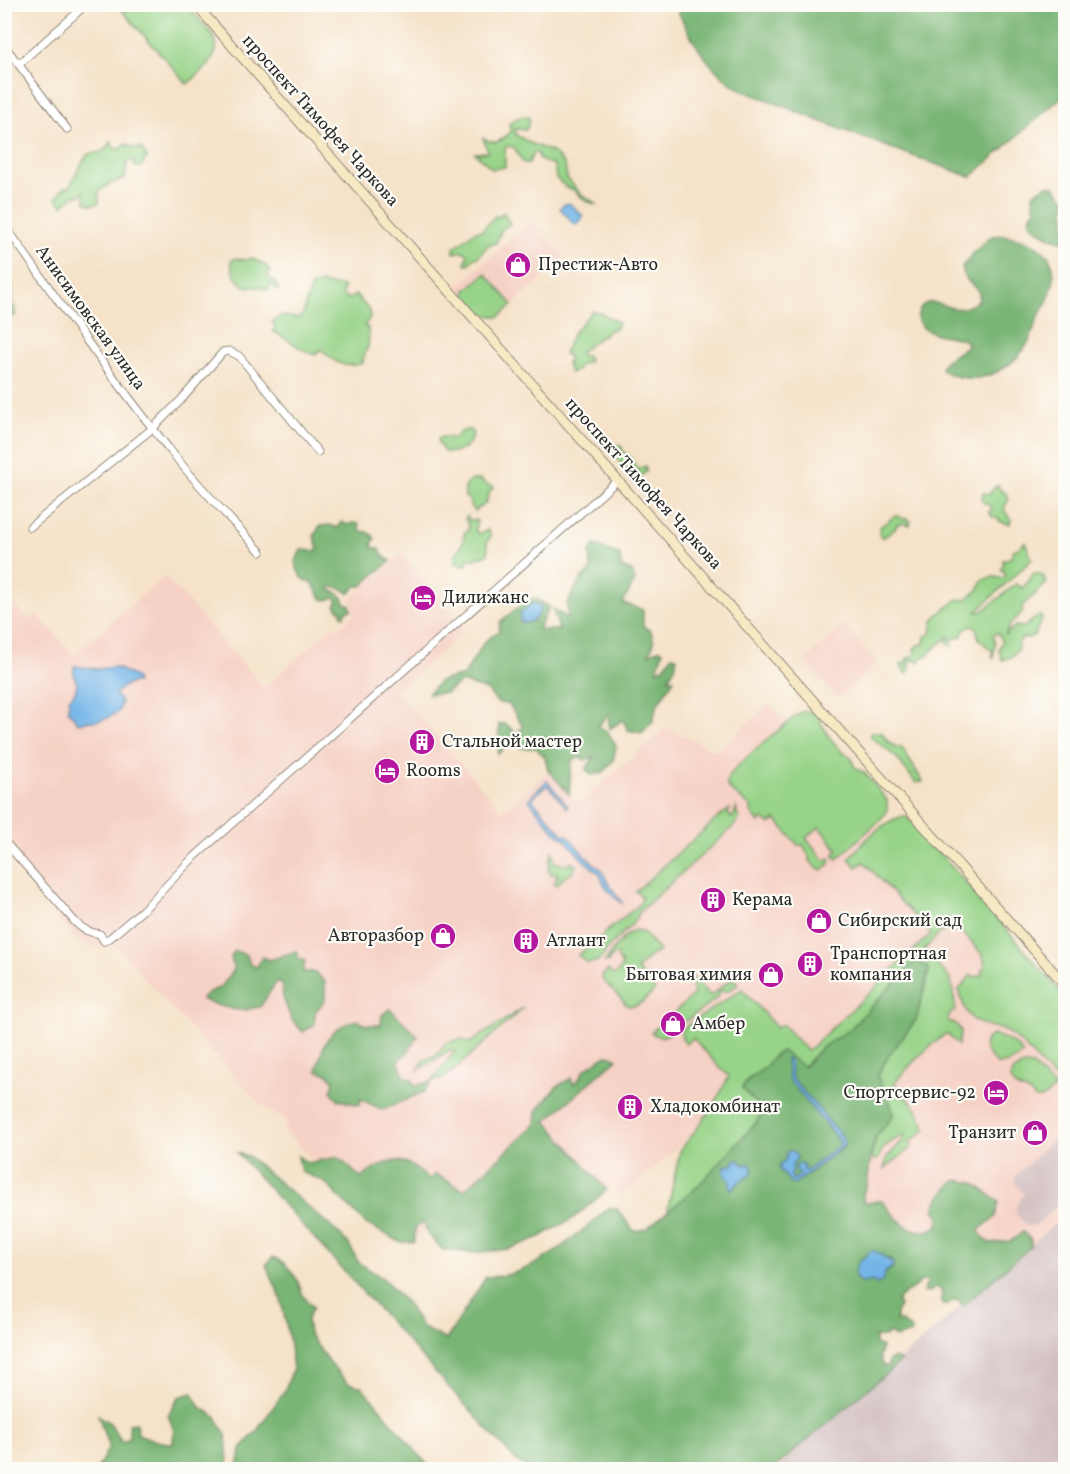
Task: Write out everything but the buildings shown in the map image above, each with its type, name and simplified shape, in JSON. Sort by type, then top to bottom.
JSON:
[{"type":"main road","name":"проспект Тимофея Чаркова","points":[[195,4],[1065,986]]},
{"type":"street","points":[[19,64],[79,11]]},
{"type":"street","points":[[4,45],[67,129]]},
{"type":"street","name":"Анисимовская улица","points":[[4,224],[95,353],[153,428],[201,487],[261,552]]},
{"type":"street","points":[[30,527],[153,428],[223,352],[229,351],[239,356],[318,452]]},
{"type":"street","points":[[4,841],[77,924],[93,934],[100,934],[104,940],[110,938],[145,908],[197,855],[618,480]]},
{"type":"shaded area","points":[[528,223],[539,228],[566,258],[499,317],[480,314],[453,284],[460,284]]},
{"type":"shaded area","points":[[402,554],[465,630],[397,691],[502,811],[548,770],[578,804],[666,728],[717,751],[769,704],[781,715],[1065,1038],[1065,1215],[1031,1246],[1031,1239],[989,1243],[978,1231],[995,1217],[939,1216],[938,1226],[925,1232],[910,1229],[894,1216],[881,1200],[867,1203],[863,1201],[867,1185],[877,1077],[916,1020],[929,971],[849,1030],[695,1132],[622,1197],[612,1186],[607,1190],[546,1121],[420,1236],[354,1205],[285,1131],[286,1119],[263,1107],[114,945],[100,948],[78,941],[54,914],[58,909],[5,848],[4,593],[29,620],[37,614],[74,655],[165,576],[264,688],[334,625],[338,629],[355,614],[350,599]]},
{"type":"shaded area","points":[[843,625],[877,662],[851,688],[837,698],[804,661]]},
{"type":"shaded area","points":[[1065,1130],[1065,1199],[1035,1226],[1027,1226],[1016,1213],[1016,1207],[1024,1194],[1015,1184],[1015,1177]]},
{"type":"shaded area","points":[[1065,1215],[1066,1458],[1062,1462],[1056,1456],[1040,1470],[784,1470],[780,1465]]},
{"type":"green space","points":[[117,5],[185,5],[214,37],[216,51],[213,57],[204,69],[187,84]]},
{"type":"green space","points":[[675,5],[1065,5],[1065,94],[971,177],[829,125],[735,86],[704,57]]},
{"type":"green space","points":[[527,116],[530,120],[526,130],[515,129],[516,135],[554,153],[565,165],[567,178],[581,194],[598,205],[586,201],[572,189],[566,187],[556,178],[554,165],[539,160],[538,154],[534,152],[528,164],[522,162],[514,147],[506,146],[505,167],[492,169],[475,153],[488,152],[483,138],[492,142],[501,140],[511,132],[509,123]]},
{"type":"green space","points":[[111,142],[114,148],[119,150],[126,144],[134,148],[141,148],[147,157],[141,167],[134,166],[134,160],[127,162],[125,178],[108,185],[99,192],[99,203],[92,205],[85,202],[84,192],[77,196],[75,194],[63,206],[56,199],[63,188],[70,186],[88,154],[102,151]]},
{"type":"green space","points":[[1047,185],[1054,186],[1065,199],[1065,242],[1046,235],[1030,222],[1035,210],[1033,194]]},
{"type":"green space","points":[[502,213],[505,214],[510,224],[502,229],[496,243],[488,245],[477,258],[473,258],[466,265],[468,255],[463,251],[454,253],[454,248],[474,232],[482,230],[495,216],[499,217]]},
{"type":"green space","points":[[1002,235],[1026,241],[1038,247],[1049,259],[1054,273],[1047,302],[1024,350],[1009,365],[991,375],[980,377],[953,375],[943,371],[941,367],[944,362],[968,345],[963,339],[927,331],[918,322],[919,312],[921,307],[931,302],[961,308],[970,306],[979,300],[979,292],[965,278],[962,267],[973,253],[992,236]]},
{"type":"green space","points":[[235,258],[244,260],[252,258],[266,266],[270,271],[268,276],[274,281],[278,290],[271,284],[268,290],[241,284],[232,269],[231,261]]},
{"type":"green space","points":[[485,274],[513,305],[499,317],[480,314],[465,296],[466,290]]},
{"type":"green space","points":[[5,280],[12,282],[11,299],[15,316],[7,317],[5,320]]},
{"type":"green space","points":[[321,283],[344,287],[342,295],[348,299],[356,295],[369,310],[370,318],[364,326],[368,328],[369,341],[363,363],[340,364],[321,349],[315,355],[273,331],[275,327],[272,322],[281,316],[298,318],[303,314],[311,286]]},
{"type":"green space","points":[[592,311],[618,322],[616,328],[580,352],[582,356],[587,356],[589,361],[579,365],[578,370],[570,373],[567,363],[569,358],[564,353],[573,333]]},
{"type":"green space","points":[[469,429],[473,433],[472,438],[463,449],[444,452],[438,442],[439,437],[453,439]]},
{"type":"green space","points":[[618,445],[622,447],[623,452],[628,455],[637,470],[645,466],[647,471],[633,482],[628,471],[624,470],[621,463],[608,449],[611,446],[613,449]]},
{"type":"green space","points":[[472,480],[481,480],[493,489],[489,492],[486,503],[475,511],[470,506],[469,499],[465,497],[466,485]]},
{"type":"green space","points":[[998,485],[1009,499],[1004,510],[1011,520],[1010,524],[992,517],[989,512],[992,508],[982,499],[983,493],[989,494]]},
{"type":"green space","points":[[467,516],[469,520],[477,521],[475,530],[479,534],[488,530],[491,536],[487,542],[488,554],[468,559],[466,565],[462,565],[455,563],[455,556],[463,542],[464,533],[469,530],[465,519]]},
{"type":"green space","points":[[895,516],[911,521],[910,525],[903,523],[896,525],[896,528],[883,538],[879,534],[880,527]]},
{"type":"green space","points":[[341,522],[348,525],[359,524],[360,531],[365,531],[374,537],[372,544],[374,548],[379,548],[383,556],[391,561],[362,586],[356,586],[350,593],[331,587],[330,590],[340,595],[345,603],[350,605],[351,610],[346,611],[344,617],[341,610],[337,609],[338,601],[334,597],[329,600],[322,599],[312,582],[300,576],[295,563],[301,550],[315,551],[318,548],[314,536],[320,526],[330,525],[338,528]]},
{"type":"green space","points":[[1025,542],[1032,559],[976,612],[983,611],[1016,584],[1023,588],[1034,573],[1043,575],[1046,584],[1022,606],[1023,611],[1010,625],[1005,635],[1015,626],[1024,627],[1038,616],[1042,617],[1035,635],[1022,638],[1018,644],[1018,650],[1011,657],[1002,660],[999,649],[1002,641],[998,633],[993,635],[995,644],[993,660],[992,651],[979,639],[976,628],[971,626],[964,630],[961,637],[952,639],[952,646],[947,642],[949,636],[921,658],[921,661],[917,662],[914,659],[909,664],[911,667],[907,674],[901,663],[906,663],[907,658],[912,657],[915,653],[914,649],[924,644],[925,636],[931,634],[935,617],[958,599],[965,600],[979,589],[982,580],[992,577],[1004,578],[1006,574],[1001,569],[1003,560],[1012,557],[1012,550]]},
{"type":"green space","points":[[595,545],[620,555],[621,567],[632,571],[635,581],[623,603],[643,610],[643,626],[651,631],[654,643],[649,654],[659,649],[663,651],[657,671],[664,667],[672,656],[677,657],[675,668],[668,679],[674,679],[657,705],[653,721],[642,733],[628,730],[623,720],[610,729],[608,715],[598,726],[608,732],[616,746],[613,761],[603,773],[591,775],[586,769],[594,757],[584,760],[580,757],[572,760],[569,794],[548,770],[545,757],[536,748],[521,748],[511,742],[498,754],[499,724],[506,724],[516,733],[523,727],[509,704],[498,703],[487,690],[461,682],[446,693],[428,694],[440,681],[464,675],[484,642],[499,631],[500,622],[526,601],[535,598],[549,607],[538,630],[559,630],[553,609],[568,618],[567,604],[581,579],[591,570],[590,550]]},
{"type":"green space","points":[[804,711],[816,713],[820,717],[830,738],[854,762],[853,765],[864,772],[887,800],[886,813],[837,859],[833,855],[838,850],[819,827],[806,838],[825,861],[829,858],[831,860],[829,865],[822,870],[810,861],[803,845],[798,845],[776,820],[769,824],[763,819],[759,823],[751,812],[751,807],[729,789],[727,784],[727,780],[738,766]]},
{"type":"green space","points":[[875,732],[882,733],[890,743],[902,748],[923,782],[916,783],[897,758],[870,736]]},
{"type":"green space","points":[[736,808],[739,820],[733,827],[640,911],[633,923],[606,950],[603,956],[596,962],[587,963],[578,955],[640,904],[642,897],[636,891],[730,809],[728,813],[731,818]]},
{"type":"green space","points":[[904,816],[932,844],[1065,997],[1065,1076],[1059,1082],[1026,1047],[1011,1035],[999,1028],[979,1023],[969,1016],[959,989],[971,975],[976,977],[982,975],[982,969],[985,966],[983,955],[961,931],[943,931],[924,950],[951,980],[956,1010],[949,1015],[948,1022],[956,1024],[961,1031],[958,1045],[949,1035],[944,1035],[919,1056],[894,1083],[916,1108],[926,1129],[909,1143],[912,1147],[884,1169],[887,1157],[902,1142],[904,1135],[885,1147],[875,1161],[871,1156],[876,1137],[893,1116],[891,1105],[877,1077],[889,1055],[916,1020],[929,971],[926,966],[849,1030],[821,1048],[803,1067],[775,1054],[766,1067],[747,1080],[742,1088],[762,1110],[757,1122],[696,1188],[667,1213],[680,1151],[712,1108],[729,1076],[693,1038],[686,1044],[682,1037],[682,1029],[742,989],[777,1028],[782,1024],[807,1051],[931,934],[864,862],[857,867],[849,859],[881,827]]},
{"type":"green space","points":[[552,851],[553,859],[557,864],[565,863],[568,866],[571,862],[576,865],[573,872],[557,885],[554,884],[558,874],[550,874],[548,868]]},
{"type":"green space","points":[[635,930],[644,933],[659,951],[637,969],[655,990],[640,1004],[628,1006],[602,979],[608,970],[613,975],[622,967],[618,954],[609,959],[609,962],[605,962],[618,944]]},
{"type":"green space","points":[[235,951],[247,955],[250,965],[257,967],[262,957],[270,960],[296,951],[299,959],[305,961],[303,972],[315,972],[325,982],[325,1001],[315,1012],[314,1025],[303,1032],[291,1019],[283,997],[282,985],[277,981],[260,1007],[236,1010],[201,999],[209,992],[221,987],[234,970],[231,957]]},
{"type":"green space","points":[[916,960],[926,966],[929,970],[916,1020],[889,1055],[877,1076],[891,1105],[893,1116],[876,1137],[863,1201],[868,1203],[881,1200],[905,1225],[926,1231],[938,1226],[939,1216],[934,1210],[937,1201],[946,1189],[957,1180],[974,1183],[999,1202],[995,1217],[978,1231],[989,1243],[1011,1241],[1023,1232],[1031,1240],[1031,1246],[963,1306],[959,1301],[954,1300],[948,1305],[943,1305],[939,1288],[935,1287],[924,1293],[924,1288],[928,1283],[926,1280],[897,1300],[900,1306],[896,1313],[896,1321],[902,1322],[912,1330],[911,1333],[896,1338],[890,1333],[884,1337],[875,1337],[875,1344],[882,1347],[879,1357],[883,1366],[888,1366],[889,1360],[895,1358],[901,1361],[773,1469],[529,1469],[515,1460],[237,1153],[248,1156],[327,1223],[348,1243],[359,1263],[384,1279],[407,1304],[421,1327],[446,1340],[486,1277],[503,1276],[533,1265],[561,1247],[610,1207],[617,1209],[634,1231],[646,1229],[696,1188],[757,1122],[762,1110],[742,1088],[748,1081],[782,1051],[804,1067],[821,1048],[849,1030]],"holes":[[[786,1059],[790,1060],[792,1078],[845,1143],[844,1147],[794,1184],[780,1166],[787,1157],[797,1158],[791,1169],[792,1180],[840,1145],[840,1142],[789,1080]],[[742,1162],[745,1165],[742,1180],[730,1190],[730,1181],[725,1175],[725,1168]],[[879,1255],[891,1260],[892,1268],[885,1273],[861,1259]]]},
{"type":"green space","points":[[690,975],[710,996],[733,978],[738,984],[728,991],[719,991],[719,996],[684,1022],[675,1012],[694,994]]},
{"type":"green space","points":[[523,1008],[446,1077],[432,1081],[455,1051],[450,1050],[418,1070],[424,1059],[436,1055],[446,1043],[460,1039],[470,1043]]},
{"type":"green space","points":[[390,1009],[418,1036],[408,1052],[398,1061],[405,1077],[412,1079],[415,1086],[432,1081],[424,1092],[383,1110],[360,1099],[360,1105],[339,1100],[331,1091],[334,1082],[328,1074],[317,1071],[324,1045],[333,1032],[347,1023],[357,1020],[366,1025],[381,1025],[382,1015]]},
{"type":"green space","points":[[662,1023],[671,1032],[661,1036],[651,1032]]},
{"type":"green space","points":[[993,1035],[1010,1042],[1023,1054],[1007,1063],[997,1064],[987,1053],[984,1045],[985,1041]]},
{"type":"green space","points":[[606,1055],[617,1059],[546,1121],[607,1190],[574,1218],[540,1237],[509,1249],[472,1253],[443,1250],[428,1235],[423,1221],[415,1229],[414,1242],[400,1242],[366,1224],[323,1181],[301,1172],[298,1156],[307,1163],[338,1157],[361,1178],[388,1162],[396,1161],[411,1165],[429,1180],[435,1174],[464,1190],[536,1124],[537,1111],[556,1087],[571,1078],[574,1084],[584,1070]]},
{"type":"green space","points":[[1024,1065],[1033,1066],[1055,1088],[1042,1099],[1036,1099],[1027,1091],[1015,1087],[1010,1079],[1011,1076],[1015,1070]]},
{"type":"green space","points":[[273,1257],[284,1263],[297,1279],[303,1296],[313,1307],[307,1319],[309,1334],[328,1361],[348,1383],[362,1387],[431,1469],[238,1469],[241,1448],[256,1432],[284,1392],[293,1369],[280,1296],[266,1265]]},
{"type":"green space","points":[[193,1393],[199,1406],[216,1417],[226,1435],[228,1463],[231,1469],[97,1469],[109,1447],[98,1415],[110,1423],[122,1442],[129,1438],[129,1424],[136,1423],[138,1434],[173,1444],[174,1431],[168,1415],[179,1397]]},
{"type":"water","points":[[569,203],[583,216],[580,222],[574,225],[560,208]]},
{"type":"water","points":[[533,603],[541,606],[538,615],[525,623],[520,621],[520,614]]},
{"type":"water","points":[[74,666],[98,669],[115,667],[135,677],[137,683],[125,685],[115,694],[121,702],[119,711],[103,719],[78,723],[68,710],[69,699],[77,685]]},
{"type":"water","points":[[547,781],[568,806],[567,808],[548,786],[532,799],[563,834],[567,835],[584,855],[602,870],[623,904],[609,891],[600,874],[554,830],[528,799]]},
{"type":"water","points":[[786,1058],[790,1060],[792,1078],[845,1143],[794,1184],[780,1170],[788,1151],[792,1151],[797,1158],[792,1165],[793,1171],[790,1175],[793,1180],[801,1174],[796,1170],[796,1166],[801,1163],[806,1171],[840,1145],[840,1142],[789,1080]]},
{"type":"water","points":[[737,1159],[745,1165],[749,1163],[752,1167],[752,1174],[730,1190],[730,1181],[725,1175],[724,1166],[733,1165]]},
{"type":"water","points":[[871,1251],[876,1251],[894,1265],[885,1273],[883,1280],[877,1284],[872,1281],[863,1283],[856,1279],[855,1274],[856,1267]]},
{"type":"place","name":"Престиж-Авто","points":[[518,265]]},
{"type":"place","name":"Дилижанс","points":[[423,598]]},
{"type":"place","name":"Стальной мастер","points":[[422,742]]},
{"type":"place","name":"Rooms","points":[[387,771]]},
{"type":"place","name":"Керама","points":[[713,900]]},
{"type":"place","name":"Сибирский сад","points":[[819,921]]},
{"type":"place","name":"Авторазбор","points":[[443,936]]},
{"type":"place","name":"Атлант","points":[[526,941]]},
{"type":"place","name":"Транспортная компания","points":[[810,964]]},
{"type":"place","name":"Бытовая химия","points":[[771,975]]},
{"type":"place","name":"Амбер","points":[[673,1024]]},
{"type":"place","name":"Спортсервис-92","points":[[996,1093]]},
{"type":"place","name":"Хладокомбинат","points":[[630,1107]]},
{"type":"place","name":"Транзит","points":[[1035,1133]]}]
